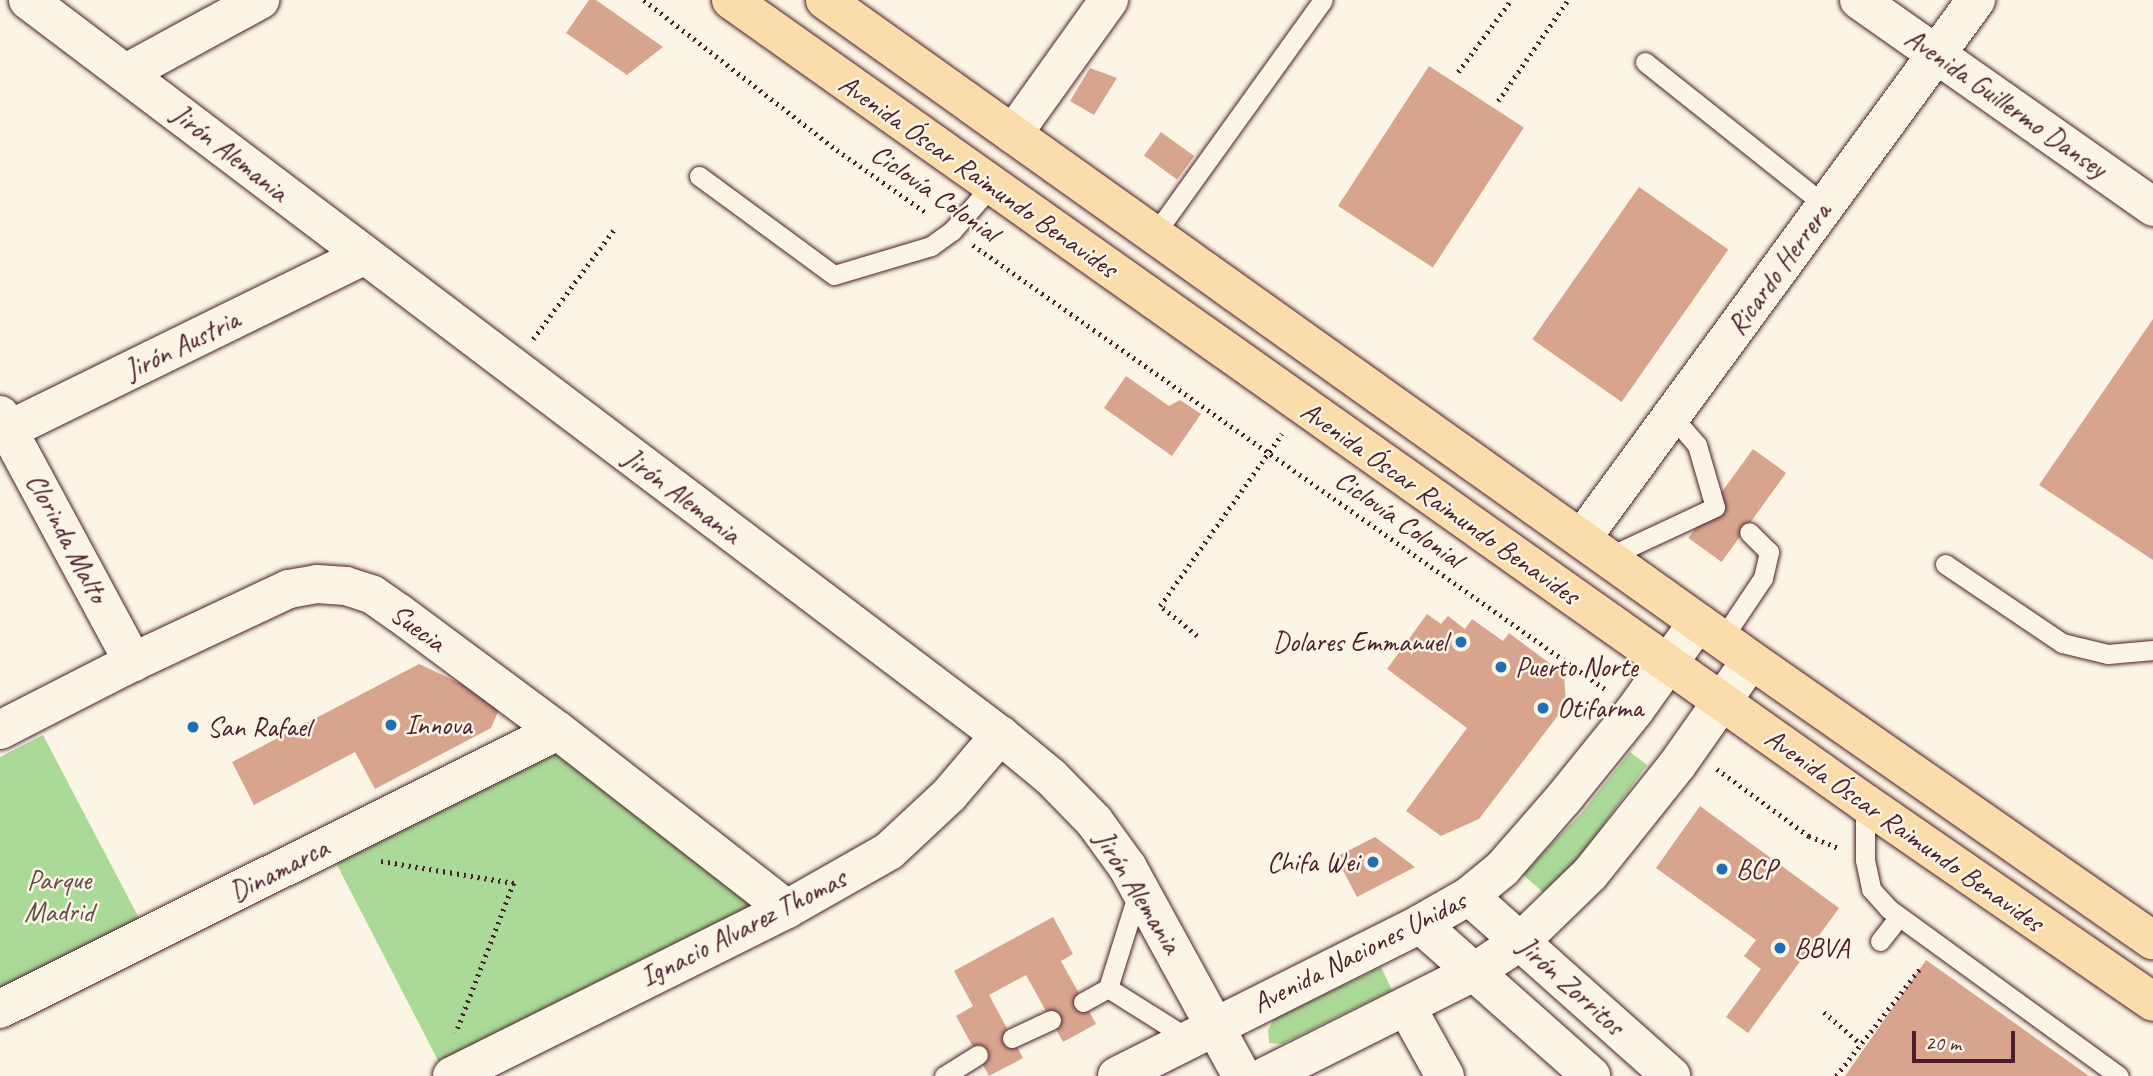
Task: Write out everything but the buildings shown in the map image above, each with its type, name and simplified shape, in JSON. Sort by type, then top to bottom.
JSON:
[{"type":"main road","name":"Avenida Óscar Raimundo Benavides","points":[[731,0],[1721,702],[2153,1002]]},
{"type":"main road","name":"Avenida Óscar Raimundo Benavides","points":[[825,0],[1724,640],[2153,940]]},
{"type":"street","name":"Jirón Alemania","points":[[28,0],[511,368],[1000,735],[1051,777],[1094,821],[1140,888],[1203,1032],[1242,1076]]},
{"type":"street","points":[[126,73],[260,0]]},
{"type":"street","points":[[1013,134],[1109,0]]},
{"type":"street","name":"Avenida Guillermo Dansey","points":[[1859,0],[2153,207]]},
{"type":"street","name":"Ricardo Herrera","points":[[1595,547],[1672,416],[1976,0]]},
{"type":"street","name":"Jirón Austria","points":[[3,426],[363,256]]},
{"type":"street","name":"Clorinda Malto","points":[[3,426],[133,662]]},
{"type":"street","name":"Suecia","points":[[0,730],[133,662],[289,589],[317,584],[346,586],[373,595],[558,731],[787,909]]},
{"type":"street","points":[[1266,1076],[1474,972],[1521,941],[1590,874],[1689,748],[1721,702],[1724,640]]},
{"type":"street","name":"Avenida Naciones Unidas","points":[[1117,1076],[1420,925],[1469,896],[1509,861],[1635,710],[1669,665],[1724,640]]},
{"type":"street","name":"Dinamarca","points":[[0,1009],[558,731]]},
{"type":"street","name":"Ignacio Alvarez Thomas","points":[[452,1076],[787,909],[889,851],[949,795],[1000,735]]},
{"type":"street","name":"Jirón Zorritos","points":[[1469,896],[1671,1076]]},
{"type":"street","name":"Jirón Zorritos","points":[[1420,925],[1591,1076]]},
{"type":"street","points":[[1406,1006],[1445,1076]]},
{"type":"lane","points":[[1154,235],[1323,0]]},
{"type":"lane","points":[[1645,62],[1826,206]]},
{"type":"lane","points":[[699,176],[834,275],[931,246],[952,231],[991,186]]},
{"type":"lane","points":[[1595,547],[1716,507],[1697,444],[1672,416]]},
{"type":"lane","points":[[1724,640],[1763,578],[1769,552],[1749,532]]},
{"type":"lane","points":[[1945,564],[2062,643],[2108,654],[2153,650]]},
{"type":"lane","points":[[1865,803],[1865,860],[1871,889],[1898,918],[2119,1076]]},
{"type":"lane","points":[[1083,1002],[1108,988],[1140,888]]},
{"type":"lane","points":[[1880,941],[1898,918]]},
{"type":"lane","points":[[1108,988],[1203,1032]]},
{"type":"lane","points":[[1012,1038],[1051,1020]]},
{"type":"lane","points":[[944,1076],[978,1055]]},
{"type":"path","name":"Ciclovía Colonial","points":[[644,0],[837,149],[1635,710]]},
{"type":"path","points":[[1458,72],[1511,0]]},
{"type":"path","points":[[1498,101],[1568,0]]},
{"type":"path","points":[[511,368],[616,227]]},
{"type":"path","points":[[1197,636],[1160,606],[1301,405]]},
{"type":"path","points":[[1689,748],[1809,836],[1865,860]]},
{"type":"path","points":[[318,850],[514,883],[454,1037]]},
{"type":"path","points":[[1836,1076],[1938,946]]},
{"type":"path","points":[[1824,1012],[1861,1044]]},
{"type":"green space","name":"Parque Madrid","points":[[43,735],[141,922],[0,994],[0,757]]},
{"type":"green space","points":[[551,749],[784,908],[446,1076],[335,861]]},
{"type":"green space","points":[[1630,752],[1647,765],[1580,857],[1543,892],[1522,874],[1581,814]]},
{"type":"green space","points":[[1381,967],[1392,990],[1282,1044],[1269,1043],[1268,1030],[1274,1019]]},
{"type":"place","name":"Dolares Emmanuel","points":[[1461,642]]},
{"type":"place","name":"Puerto Norte","points":[[1501,667]]},
{"type":"place","name":"Otifarma","points":[[1543,708]]},
{"type":"place","name":"Innova","points":[[391,725]]},
{"type":"place","name":"San Rafael","points":[[193,727]]},
{"type":"place","name":"Chifa Wei","points":[[1373,862]]},
{"type":"place","name":"BCP","points":[[1722,869]]},
{"type":"place","name":"BBVA","points":[[1780,948]]}]
